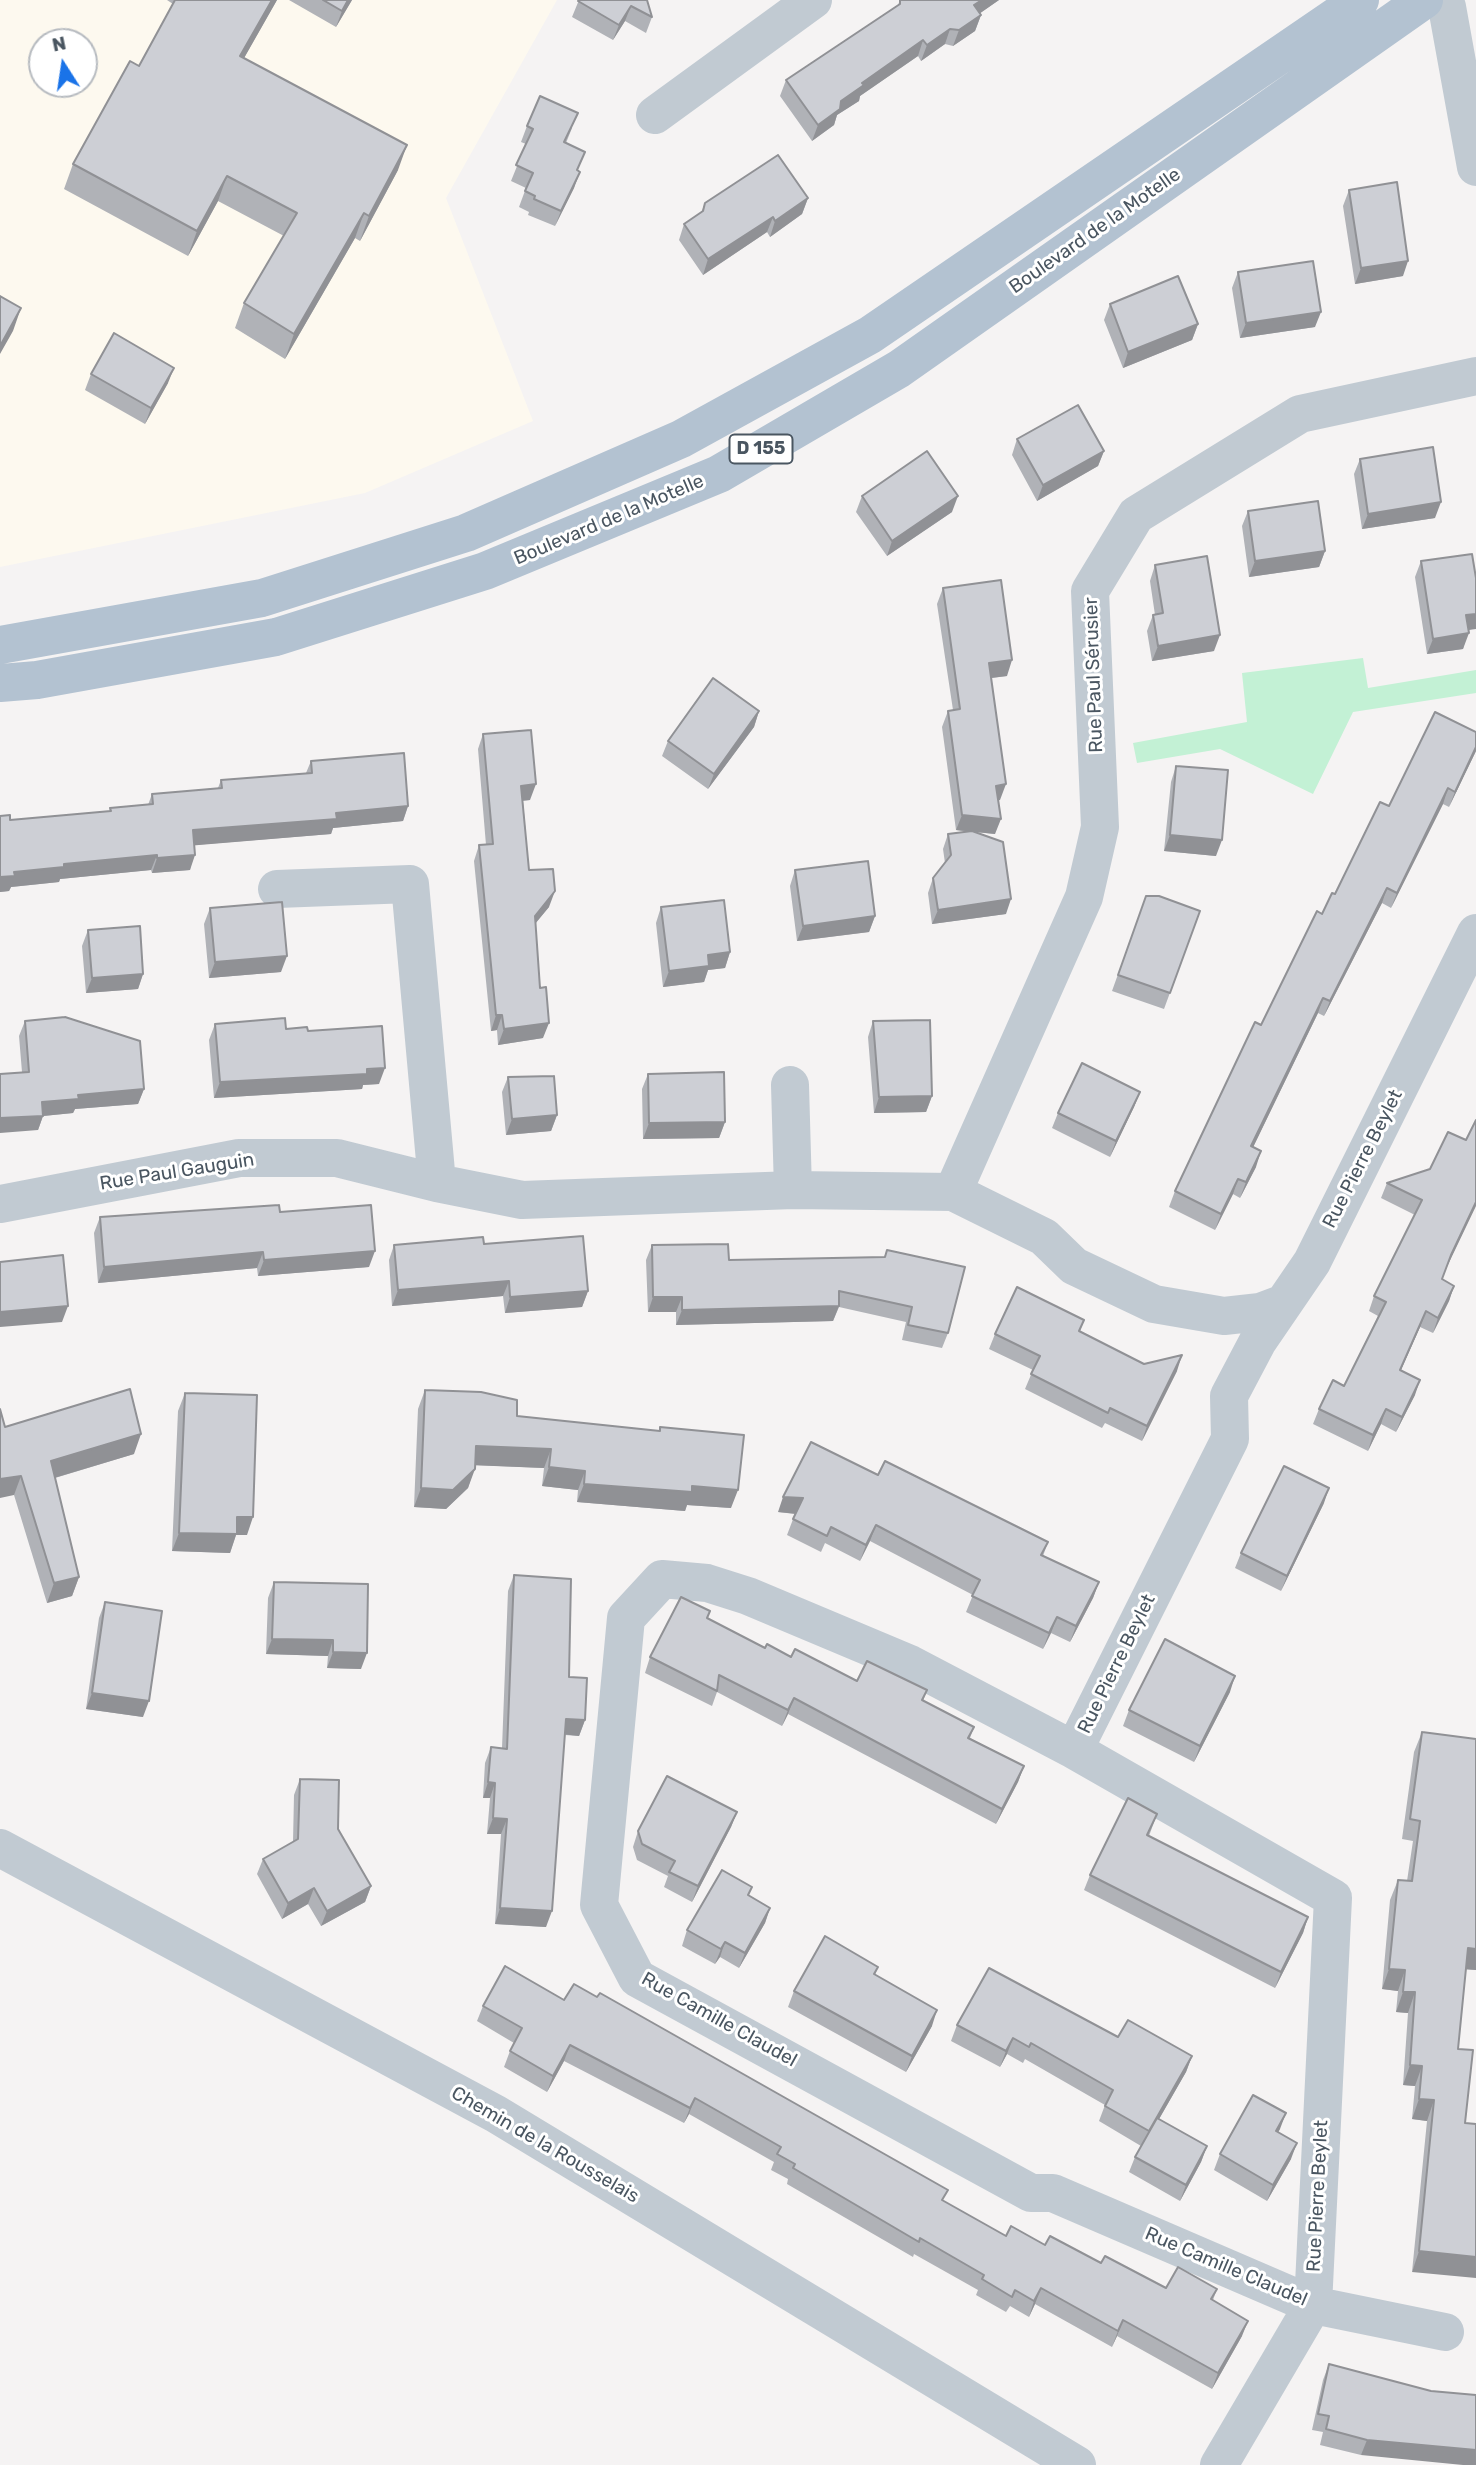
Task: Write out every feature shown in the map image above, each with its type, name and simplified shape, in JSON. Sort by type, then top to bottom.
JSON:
[{"type":"main road","name":"Boulevard de la Motelle","points":[[0,645],[262,598],[466,533],[681,439],[870,335],[1360,0]]},
{"type":"main road","name":"Boulevard de la Motelle","points":[[0,683],[37,680],[276,637],[485,571],[719,474],[899,369],[1419,3]]},
{"type":"street","points":[[655,116],[813,0]]},
{"type":"street","points":[[1419,3],[1447,8],[1476,167]]},
{"type":"street","name":"Rue Paul Sérusier","points":[[953,1192],[1084,897],[1100,827],[1090,591],[1136,515],[1300,414],[1476,376]]},
{"type":"street","points":[[277,889],[410,884],[437,1183]]},
{"type":"street","name":"Rue Pierre Beylet","points":[[1219,2465],[1313,2305],[1333,1898],[1074,1750],[1230,1439],[1230,1396],[1258,1341],[1312,1262],[1476,933]]},
{"type":"street","points":[[790,1085],[793,1190]]},
{"type":"street","name":"Rue Paul Gauguin","points":[[0,1204],[239,1158],[337,1158],[437,1183],[522,1199],[793,1190],[953,1192],[1044,1237],[1074,1266],[1154,1304],[1224,1317],[1260,1312],[1284,1303]]},
{"type":"street","name":"Rue Camille Claudel","points":[[1074,1750],[910,1664],[748,1596],[707,1583],[662,1579],[626,1618],[599,1905],[637,1978],[1031,2193],[1053,2193],[1313,2305],[1445,2332]]},
{"type":"street","name":"Chemin de la Rousselais","points":[[0,1848],[496,2114],[1077,2465]]},
{"type":"shaded area","points":[[0,0],[557,0],[446,198],[533,421],[365,493],[0,567]]},
{"type":"green space","points":[[1363,658],[1368,688],[1476,670],[1476,693],[1353,712],[1313,794],[1220,749],[1137,763],[1133,743],[1247,722],[1242,673]]},
{"type":"building","points":[[175,0],[272,0],[240,56],[407,145],[369,216],[364,213],[294,334],[244,303],[297,213],[227,176],[197,231],[73,164],[130,61],[139,66]]},
{"type":"building","points":[[323,0],[348,0],[342,11]]},
{"type":"building","points":[[579,0],[647,0],[652,17],[631,6],[619,25]]},
{"type":"building","points":[[900,0],[982,0],[974,5],[981,15],[959,30],[950,29],[927,45],[923,40],[862,83],[864,85],[841,101],[840,109],[818,125],[786,80],[900,4]]},
{"type":"building","points":[[540,96],[578,113],[564,142],[585,152],[577,170],[580,172],[561,211],[534,199],[535,196],[525,191],[533,173],[516,165],[533,129],[527,126]]},
{"type":"building","points":[[778,155],[808,198],[775,221],[773,217],[708,259],[684,224],[703,211],[705,203]]},
{"type":"building","points":[[1397,182],[1408,261],[1361,268],[1349,190]]},
{"type":"building","points":[[1313,261],[1321,312],[1246,323],[1238,272]]},
{"type":"building","points":[[1178,276],[1198,324],[1128,352],[1110,304]]},
{"type":"building","points":[[0,296],[21,308],[0,346]]},
{"type":"building","points":[[114,333],[174,368],[151,408],[91,374]]},
{"type":"building","points":[[1078,405],[1104,451],[1043,485],[1017,439]]},
{"type":"building","points":[[1433,447],[1441,502],[1368,514],[1360,459]]},
{"type":"building","points":[[927,451],[958,496],[892,541],[862,496]]},
{"type":"building","points":[[1318,501],[1325,551],[1255,561],[1248,511]]},
{"type":"building","points":[[1472,554],[1476,578],[1476,614],[1466,615],[1469,633],[1433,639],[1421,561]]},
{"type":"building","points":[[1207,556],[1220,635],[1158,646],[1153,615],[1163,613],[1155,565]]},
{"type":"building","points":[[1001,580],[1012,660],[989,663],[1006,784],[996,786],[1001,819],[962,815],[948,711],[960,709],[943,588]]},
{"type":"building","points":[[713,678],[759,711],[714,774],[668,741]]},
{"type":"building","points":[[1435,712],[1476,732],[1476,747],[1455,792],[1448,788],[1397,893],[1387,888],[1330,1001],[1323,998],[1251,1146],[1261,1151],[1246,1182],[1238,1179],[1221,1214],[1175,1191],[1255,1022],[1261,1025],[1317,911],[1322,914],[1332,893],[1335,894],[1380,802],[1389,806]]},
{"type":"building","points":[[531,730],[536,784],[521,786],[529,870],[553,869],[555,891],[535,916],[540,988],[546,987],[549,1023],[504,1029],[502,1015],[496,1015],[479,845],[493,844],[483,734]]},
{"type":"building","points":[[404,753],[408,806],[336,813],[337,819],[193,830],[195,855],[157,858],[157,855],[64,864],[64,867],[14,872],[15,876],[0,877],[0,816],[10,815],[10,820],[111,811],[110,808],[153,804],[152,794],[222,788],[221,780],[312,773],[311,761]]},
{"type":"building","points":[[1176,766],[1228,770],[1222,840],[1170,835]]},
{"type":"building","points":[[972,831],[1003,842],[1011,899],[938,910],[933,878],[951,855],[948,834]]},
{"type":"building","points":[[868,861],[875,916],[803,926],[795,870]]},
{"type":"building","points":[[1146,896],[1159,896],[1200,911],[1170,993],[1118,975]]},
{"type":"building","points":[[724,900],[730,952],[708,955],[709,966],[669,971],[661,907]]},
{"type":"building","points":[[282,902],[287,956],[215,962],[210,908]]},
{"type":"building","points":[[140,926],[143,974],[92,978],[88,930]]},
{"type":"building","points":[[65,1017],[140,1041],[144,1089],[78,1095],[79,1099],[42,1102],[43,1116],[0,1118],[0,1074],[29,1072],[25,1021]]},
{"type":"building","points":[[285,1018],[286,1029],[307,1027],[308,1031],[382,1026],[385,1068],[367,1069],[367,1074],[220,1082],[215,1024]]},
{"type":"building","points":[[930,1020],[932,1096],[879,1097],[873,1021]]},
{"type":"building","points":[[1082,1063],[1140,1092],[1116,1141],[1058,1113]]},
{"type":"building","points":[[724,1072],[725,1122],[649,1123],[648,1074]]},
{"type":"building","points":[[554,1076],[557,1115],[512,1119],[508,1077]]},
{"type":"building","points":[[1476,1120],[1476,1202],[1442,1279],[1454,1286],[1438,1318],[1426,1311],[1400,1370],[1420,1380],[1402,1417],[1386,1409],[1373,1435],[1319,1409],[1333,1380],[1344,1386],[1386,1302],[1374,1296],[1422,1200],[1387,1183],[1430,1169],[1448,1132],[1466,1140]]},
{"type":"building","points":[[279,1205],[280,1212],[371,1205],[375,1251],[264,1260],[263,1252],[104,1267],[100,1217]]},
{"type":"building","points":[[583,1236],[588,1291],[510,1297],[509,1281],[398,1290],[394,1245],[483,1237],[484,1244]]},
{"type":"building","points":[[728,1244],[729,1260],[885,1257],[887,1250],[965,1267],[948,1333],[908,1325],[912,1307],[839,1291],[839,1306],[682,1310],[682,1297],[653,1297],[652,1245]]},
{"type":"building","points":[[63,1255],[68,1306],[0,1312],[0,1262]]},
{"type":"building","points":[[1017,1287],[1084,1320],[1079,1331],[1144,1364],[1182,1355],[1147,1426],[1110,1408],[1108,1413],[1031,1374],[1040,1356],[995,1334]]},
{"type":"building","points":[[130,1389],[141,1434],[51,1461],[79,1577],[54,1583],[21,1476],[0,1479],[0,1409],[5,1427]]},
{"type":"building","points":[[425,1390],[481,1392],[517,1400],[517,1416],[660,1431],[660,1427],[744,1435],[738,1490],[692,1486],[692,1492],[584,1484],[585,1471],[549,1467],[551,1449],[476,1446],[475,1469],[453,1490],[421,1488]]},
{"type":"building","points":[[185,1393],[257,1395],[253,1517],[237,1517],[237,1534],[179,1533]]},
{"type":"building","points":[[811,1442],[878,1475],[885,1461],[1048,1542],[1041,1555],[1099,1582],[1076,1626],[1057,1617],[1049,1633],[972,1596],[980,1580],[876,1525],[866,1545],[831,1527],[827,1536],[793,1519],[803,1498],[783,1497]]},
{"type":"building","points":[[1284,1466],[1329,1488],[1287,1576],[1241,1553]]},
{"type":"building","points":[[514,1575],[571,1579],[569,1677],[587,1678],[585,1720],[566,1719],[552,1911],[500,1908],[507,1819],[493,1818],[495,1783],[488,1782],[491,1747],[507,1749]]},
{"type":"building","points":[[274,1582],[368,1584],[367,1653],[333,1652],[333,1640],[272,1639]]},
{"type":"building","points":[[681,1597],[710,1611],[707,1618],[765,1648],[767,1644],[791,1657],[795,1649],[857,1681],[867,1661],[927,1690],[922,1700],[974,1727],[968,1738],[1024,1766],[1002,1809],[794,1698],[788,1710],[719,1675],[717,1691],[650,1657]]},
{"type":"building","points":[[105,1602],[162,1611],[149,1701],[92,1693]]},
{"type":"building","points":[[1165,1639],[1235,1676],[1200,1746],[1129,1710]]},
{"type":"building","points":[[1422,1732],[1476,1739],[1476,1949],[1468,1948],[1458,2049],[1473,2050],[1465,2123],[1476,2124],[1476,2257],[1419,2251],[1434,2100],[1419,2099],[1422,2066],[1410,2065],[1415,1992],[1403,1992],[1405,1970],[1389,1969],[1398,1880],[1412,1881],[1420,1821],[1410,1819]]},
{"type":"building","points":[[667,1776],[737,1812],[698,1886],[669,1872],[675,1861],[642,1844],[638,1831]]},
{"type":"building","points":[[300,1779],[339,1780],[338,1829],[371,1886],[327,1911],[314,1888],[288,1903],[263,1859],[298,1839]]},
{"type":"building","points":[[1128,1798],[1157,1814],[1147,1835],[1308,1917],[1281,1972],[1090,1875]]},
{"type":"building","points":[[722,1870],[752,1887],[748,1895],[770,1908],[745,1953],[725,1942],[721,1949],[687,1930]]},
{"type":"building","points":[[825,1936],[878,1967],[874,1974],[937,2010],[912,2056],[794,1991]]},
{"type":"building","points":[[505,1966],[564,2000],[574,1984],[597,1997],[600,1993],[948,2190],[942,2200],[1006,2236],[1011,2226],[1045,2245],[1050,2236],[1101,2263],[1105,2256],[1166,2288],[1178,2267],[1217,2289],[1211,2299],[1248,2321],[1218,2373],[1123,2320],[1118,2331],[1041,2288],[1034,2301],[1015,2290],[1012,2297],[982,2279],[984,2275],[920,2238],[919,2242],[793,2168],[795,2164],[777,2154],[781,2147],[695,2098],[690,2108],[570,2045],[553,2076],[510,2051],[522,2028],[483,2006]]},
{"type":"building","points":[[989,1968],[1118,2037],[1128,2020],[1192,2056],[1149,2131],[1105,2106],[1113,2090],[1031,2043],[1029,2047],[1013,2038],[1006,2051],[957,2025]]},
{"type":"building","points":[[1253,2095],[1286,2113],[1276,2131],[1297,2143],[1273,2185],[1220,2154]]},
{"type":"building","points":[[1157,2118],[1207,2146],[1186,2185],[1135,2157]]},
{"type":"building","points":[[1329,2364],[1431,2391],[1476,2395],[1476,2450],[1367,2440],[1326,2429],[1329,2416],[1318,2414]]}]
